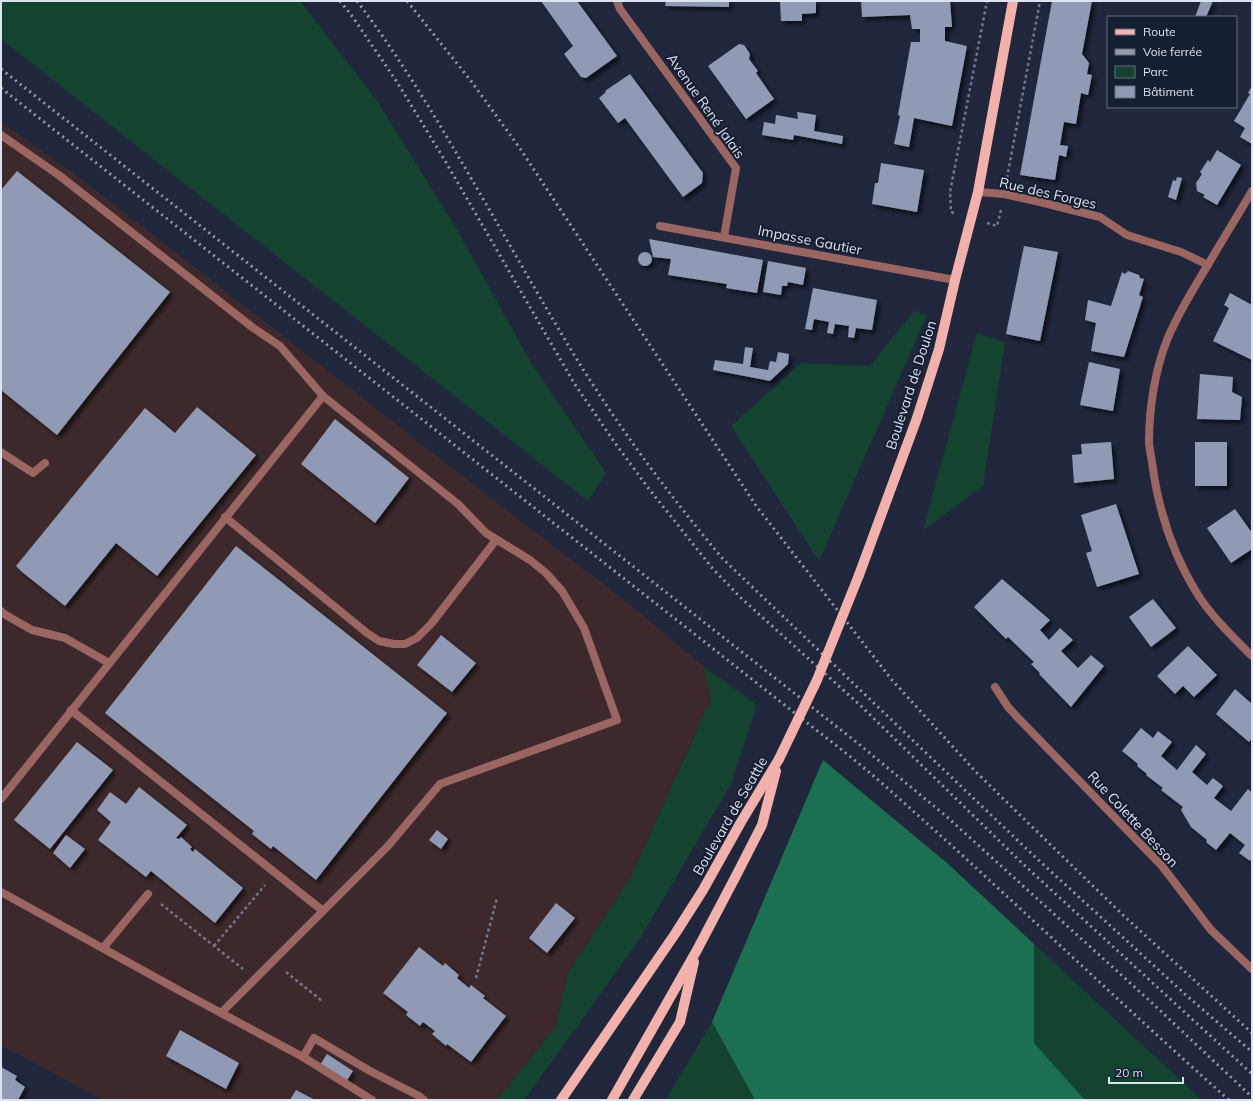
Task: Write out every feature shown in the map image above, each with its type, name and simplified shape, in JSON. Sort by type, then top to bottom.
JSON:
[{"type":"main road","name":"Boulevard de Doulon","points":[[779,759],[817,680],[859,575],[919,411],[939,349],[978,192],[1013,1]]},
{"type":"main road","name":"Boulevard de Seattle","points":[[612,1100],[696,950],[762,825],[779,759]]},
{"type":"main road","name":"Boulevard de Seattle","points":[[561,1100],[703,890],[741,822],[779,759]]},
{"type":"main road","points":[[634,1100],[680,1022],[696,950]]},
{"type":"street","name":"Avenue René Jalais","points":[[616,1],[620,9],[736,168],[724,237]]},
{"type":"street","points":[[1,136],[60,176],[246,322],[280,346],[323,396],[458,504],[486,533],[530,560],[546,573],[562,591],[584,628],[617,720],[440,784],[388,846],[221,1013]]},
{"type":"street","points":[[1252,191],[1188,298],[1167,340],[1159,362],[1155,382],[1149,442],[1154,480],[1163,515],[1177,556],[1199,596],[1224,628],[1252,656]]},
{"type":"street","name":"Rue des Forges","points":[[978,192],[1004,194],[1100,217],[1127,235],[1181,252],[1208,265]]},
{"type":"street","name":"Impasse Gautier","points":[[660,226],[955,280]]},
{"type":"street","points":[[1,799],[323,396]]},
{"type":"street","points":[[1,452],[33,473],[44,463]]},
{"type":"street","points":[[225,517],[367,634],[379,641],[394,644],[405,644],[417,638],[431,624],[496,540]]},
{"type":"street","points":[[1,611],[32,630],[65,638],[109,663]]},
{"type":"street","name":"Rue Colette Besson","points":[[995,687],[1008,707],[1021,721],[1162,866],[1211,930],[1252,969]]},
{"type":"street","points":[[72,710],[323,911]]},
{"type":"street","points":[[1,892],[303,1057],[372,1100]]},
{"type":"street","points":[[103,948],[148,894]]},
{"type":"street","points":[[303,1057],[314,1038],[370,1071],[424,1100]]},
{"type":"path","points":[[987,1],[950,192],[952,212],[997,226],[1040,1]]},
{"type":"path","points":[[214,946],[275,873]]},
{"type":"path","points":[[148,894],[255,979]]},
{"type":"path","points":[[476,978],[497,898]]},
{"type":"path","points":[[273,962],[322,1001]]},
{"type":"shaded area","points":[[1,122],[80,178],[629,604],[704,667],[711,699],[631,877],[568,973],[556,1026],[497,1100],[103,1100],[1,1045]]},
{"type":"green space","points":[[1,1],[300,1],[375,98],[456,228],[531,363],[606,473],[588,501],[1,39]]},
{"type":"green space","points":[[914,311],[927,315],[819,561],[731,426],[801,363],[870,366]]},
{"type":"green space","points":[[977,333],[1005,342],[983,486],[923,530]]},
{"type":"green space","points":[[704,667],[757,705],[731,784],[639,940],[524,1100],[497,1100],[556,1026],[568,973],[631,877],[711,699]]},
{"type":"green space","points":[[823,760],[947,863],[1034,944],[1034,1043],[1085,1100],[755,1100],[712,1022]]},
{"type":"green space","points":[[1034,944],[1202,1100],[1085,1100],[1034,1043]]},
{"type":"green space","points":[[712,1022],[755,1100],[666,1100]]},
{"type":"building","points":[[541,1],[577,1],[617,56],[586,78],[581,77],[564,54],[573,46]]},
{"type":"building","points":[[666,1],[729,1],[729,7],[665,6]]},
{"type":"building","points":[[780,1],[816,1],[816,13],[802,14],[802,21],[781,21]]},
{"type":"building","points":[[861,1],[950,1],[952,27],[945,27],[945,41],[967,46],[952,126],[914,118],[909,147],[894,144],[900,116],[898,115],[911,42],[920,42],[920,29],[912,29],[910,15],[862,17]]},
{"type":"building","points":[[1052,1],[1092,1],[1082,54],[1089,63],[1087,74],[1092,75],[1088,95],[1081,93],[1076,124],[1064,122],[1060,145],[1068,146],[1066,157],[1059,155],[1055,180],[1020,175]]},
{"type":"building","points":[[1201,1],[1213,1],[1206,16],[1195,16]]},
{"type":"building","points":[[739,44],[744,45],[750,54],[749,59],[758,71],[756,73],[774,99],[746,119],[708,66]]},
{"type":"building","points":[[630,74],[703,173],[702,183],[683,197],[625,118],[618,123],[599,98],[606,92],[605,91]]},
{"type":"building","points":[[1252,86],[1252,144],[1240,137],[1245,128],[1234,121],[1250,94],[1248,93]]},
{"type":"building","points":[[797,112],[816,115],[814,131],[843,136],[842,144],[794,135],[793,140],[762,135],[764,122],[775,124],[776,115],[798,119]]},
{"type":"building","points":[[1217,150],[1241,165],[1217,205],[1203,197],[1205,195],[1197,191],[1196,183],[1202,174],[1200,172],[1208,160],[1210,162]]},
{"type":"building","points":[[881,163],[924,170],[917,212],[872,204],[875,183],[878,183]]},
{"type":"building","points":[[17,171],[170,292],[57,435],[1,390],[1,190]]},
{"type":"building","points":[[1177,177],[1182,178],[1176,200],[1168,197],[1173,180],[1176,181]]},
{"type":"building","points":[[649,239],[763,260],[757,293],[726,288],[727,284],[668,275],[671,259],[653,257]]},
{"type":"building","points":[[1024,246],[1058,252],[1040,341],[1006,334]]},
{"type":"building","points":[[642,252],[648,252],[652,256],[652,262],[648,266],[642,266],[638,262],[638,256]]},
{"type":"building","points":[[768,261],[806,268],[803,285],[788,282],[787,286],[782,286],[781,295],[763,292]]},
{"type":"building","points":[[1128,271],[1139,275],[1140,278],[1144,279],[1139,295],[1143,297],[1124,357],[1091,351],[1096,323],[1085,320],[1088,300],[1111,306],[1122,272],[1125,274]]},
{"type":"building","points":[[813,288],[877,300],[872,330],[856,328],[854,338],[848,337],[849,326],[835,324],[833,334],[827,333],[829,322],[814,319],[812,330],[805,329]]},
{"type":"building","points":[[1230,293],[1252,305],[1252,360],[1213,341],[1229,308],[1224,305]]},
{"type":"building","points":[[745,347],[753,348],[750,367],[768,370],[770,361],[776,362],[778,352],[789,354],[788,364],[770,381],[713,370],[715,360],[743,364]]},
{"type":"building","points":[[1089,362],[1120,369],[1113,411],[1080,405]]},
{"type":"building","points":[[1200,374],[1233,377],[1232,392],[1242,397],[1240,420],[1197,419]]},
{"type":"building","points":[[197,407],[256,455],[157,576],[116,543],[65,606],[16,566],[145,408],[175,433]]},
{"type":"building","points":[[335,419],[409,478],[375,523],[301,464]]},
{"type":"building","points":[[1111,442],[1114,479],[1074,483],[1072,455],[1082,454],[1081,444]]},
{"type":"building","points":[[1195,442],[1227,442],[1227,486],[1195,486]]},
{"type":"building","points":[[1116,504],[1139,574],[1097,587],[1086,553],[1092,551],[1081,515]]},
{"type":"building","points":[[1235,509],[1252,533],[1252,549],[1231,563],[1207,528]]},
{"type":"building","points":[[236,546],[447,713],[316,880],[273,846],[271,849],[252,834],[254,831],[105,713]]},
{"type":"building","points":[[1002,579],[1050,620],[1040,630],[1049,640],[1060,628],[1073,640],[1061,651],[1078,668],[1091,655],[1104,666],[1071,707],[1039,674],[1040,673],[1031,664],[1034,662],[1008,637],[1006,639],[974,607]]},
{"type":"building","points":[[1153,599],[1176,628],[1151,647],[1129,617]]},
{"type":"building","points":[[441,635],[476,663],[452,692],[417,665]]},
{"type":"building","points":[[1188,646],[1217,675],[1194,697],[1183,686],[1175,694],[1157,676]]},
{"type":"building","points":[[1235,689],[1252,704],[1252,738],[1249,742],[1216,714]]},
{"type":"building","points":[[1141,728],[1153,738],[1158,731],[1172,742],[1161,756],[1177,770],[1196,745],[1206,754],[1192,772],[1207,785],[1213,778],[1223,786],[1214,798],[1231,811],[1248,789],[1252,793],[1252,858],[1250,861],[1239,853],[1245,845],[1230,833],[1216,850],[1206,842],[1207,840],[1191,827],[1181,810],[1183,807],[1161,790],[1163,788],[1146,775],[1147,774],[1137,766],[1138,764],[1122,751]]},
{"type":"building","points":[[77,742],[113,770],[50,849],[14,820]]},
{"type":"building","points":[[139,787],[187,825],[176,838],[179,839],[181,837],[192,847],[190,849],[193,852],[195,849],[243,888],[215,923],[151,871],[146,877],[98,840],[111,822],[97,810],[110,792],[126,804]]},
{"type":"building","points":[[437,830],[448,839],[441,849],[429,840]]},
{"type":"building","points":[[66,835],[85,849],[70,868],[53,853]]},
{"type":"building","points":[[556,903],[575,918],[547,953],[529,938]]},
{"type":"building","points":[[419,947],[443,966],[445,963],[459,975],[457,978],[469,988],[471,985],[485,996],[483,998],[506,1016],[471,1062],[447,1044],[446,1046],[432,1034],[435,1031],[423,1022],[420,1026],[406,1015],[408,1012],[383,993]]},
{"type":"building","points":[[180,1030],[239,1063],[226,1089],[166,1056]]},
{"type":"building","points":[[327,1054],[353,1071],[346,1082],[320,1065]]},
{"type":"building","points":[[1,1067],[17,1076],[15,1080],[25,1087],[18,1100],[1,1100]]},
{"type":"building","points":[[296,1090],[315,1100],[290,1100]]},
{"type":"railway","points":[[340,1],[397,82],[444,159],[574,383],[649,489],[713,569],[741,598],[861,706],[1023,864],[1252,1074]]},
{"type":"railway","points":[[357,1],[395,54],[430,109],[561,333],[617,421],[679,505],[723,559],[1033,855],[1187,996],[1252,1052]]},
{"type":"railway","points":[[407,1],[471,81],[519,147],[757,507],[892,680],[975,771],[1124,916],[1252,1033]]},
{"type":"railway","points":[[1,69],[855,741],[946,816],[1150,1001],[1252,1097]]},
{"type":"railway","points":[[1,88],[862,766],[972,864],[1229,1100]]}]
